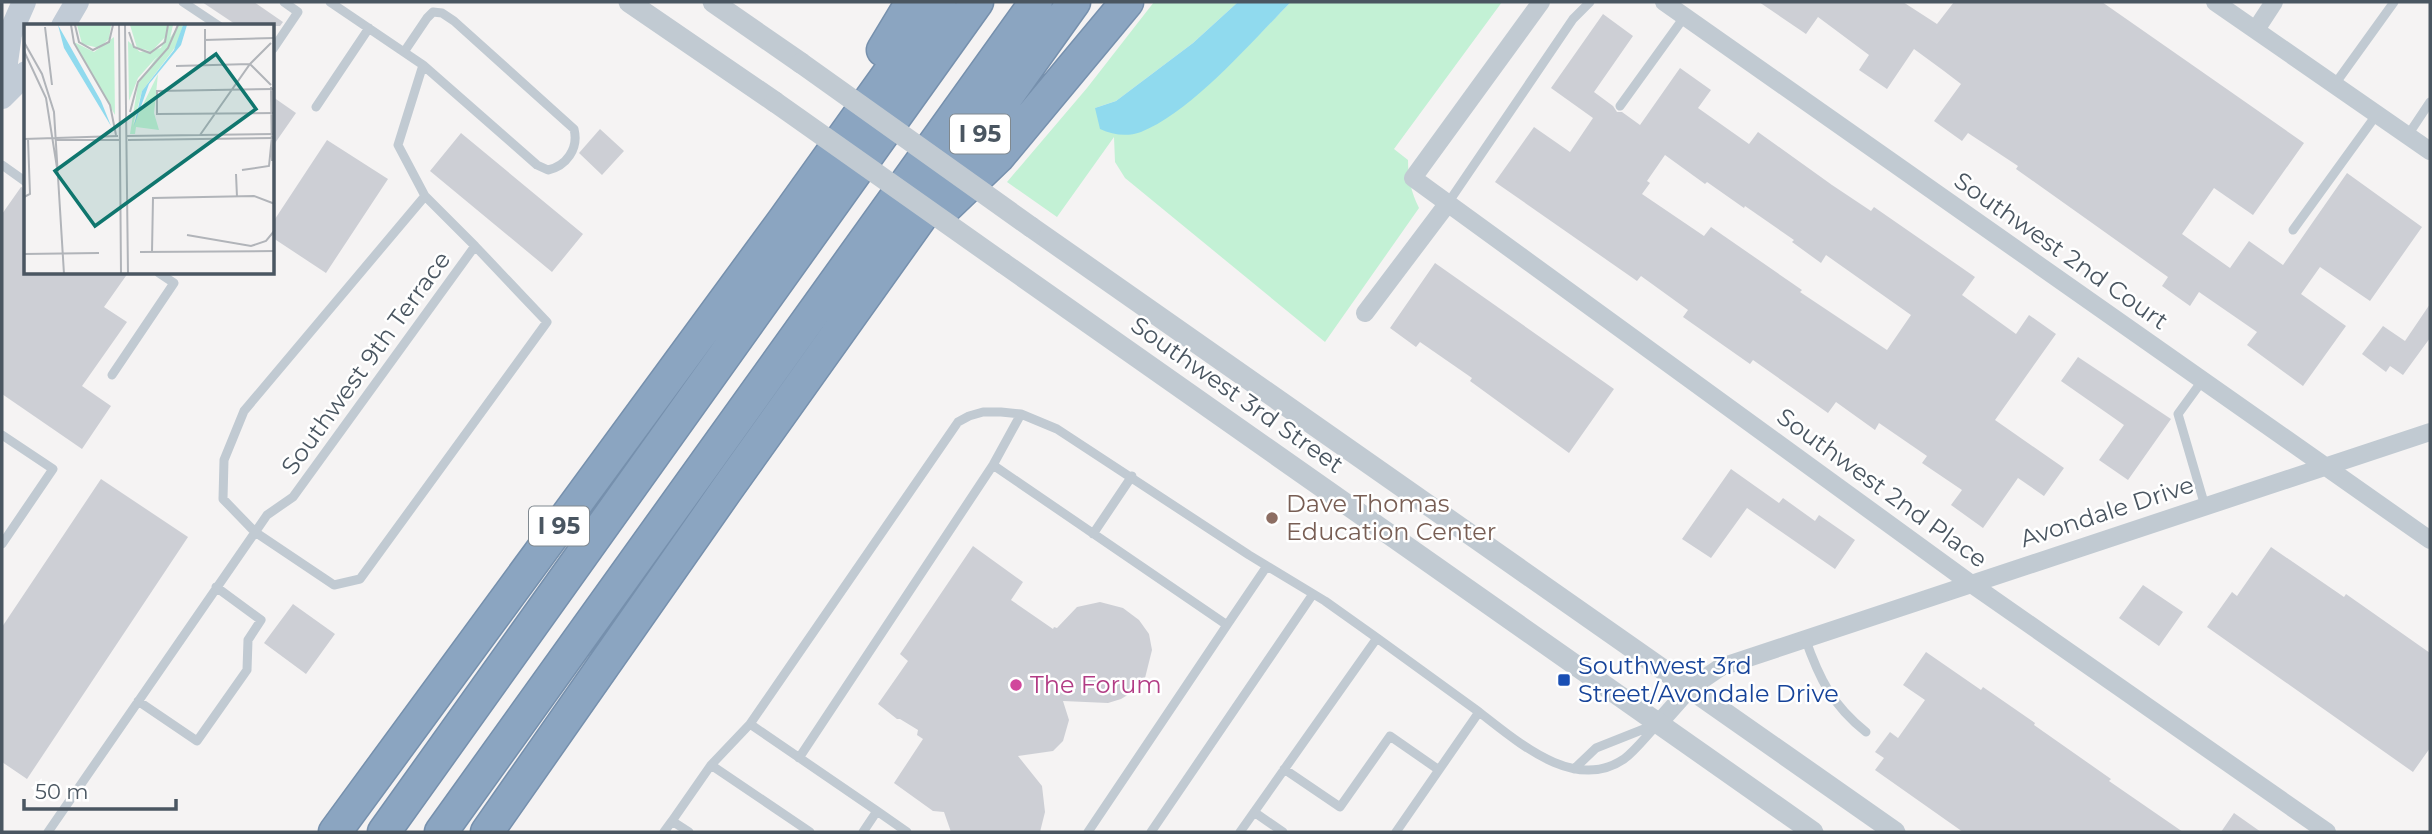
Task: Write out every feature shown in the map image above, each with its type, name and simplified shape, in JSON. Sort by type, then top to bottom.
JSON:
[{"type":"highway","points":[[784,220],[912,2]]},
{"type":"highway","name":"I 95","points":[[335,832],[784,220],[940,2]]},
{"type":"highway","points":[[384,832],[977,2]]},
{"type":"highway","points":[[441,832],[1035,2]]},
{"type":"highway","name":"I 95","points":[[487,832],[1074,2]]},
{"type":"highway","points":[[886,266],[998,157],[1127,2]]},
{"type":"main road","points":[[2,94],[10,34],[24,2]]},
{"type":"main road","points":[[64,24],[77,2]]},
{"type":"main road","points":[[2,94],[24,75]]},
{"type":"street","name":"Southwest 3rd Street","points":[[629,2],[1813,832]]},
{"type":"street","name":"Southwest 3rd Street","points":[[713,2],[1895,832]]},
{"type":"street","name":"Southwest 2nd Place","points":[[1541,2],[1413,177],[1970,583],[2327,832]]},
{"type":"street","name":"Southwest 2nd Court","points":[[1664,2],[2430,540]]},
{"type":"street","points":[[2215,2],[2430,151]]},
{"type":"street","points":[[2256,29],[2274,2]]},
{"type":"street","points":[[1364,313],[1448,203]]},
{"type":"street","name":"Avondale Drive","points":[[1659,723],[1690,688],[1721,667],[2430,432]]},
{"type":"lane","points":[[183,2],[216,24]]},
{"type":"lane","points":[[275,47],[298,12],[284,2]]},
{"type":"lane","points":[[330,2],[423,65],[537,165],[548,170],[557,168],[567,159],[576,138],[574,129],[442,13],[433,12],[427,18],[404,52]]},
{"type":"lane","points":[[1448,203],[1573,19],[1590,2]]},
{"type":"lane","points":[[2335,84],[2394,2]]},
{"type":"lane","points":[[1620,106],[1685,16]]},
{"type":"lane","points":[[316,107],[369,28]]},
{"type":"lane","name":"Southwest 9th Terrace","points":[[48,832],[267,515],[293,497],[475,246],[425,196],[398,145],[423,65]]},
{"type":"lane","points":[[2407,135],[2430,102]]},
{"type":"lane","points":[[2293,230],[2377,114]]},
{"type":"lane","points":[[2,165],[24,181]]},
{"type":"lane","points":[[425,196],[244,411],[224,460],[223,499],[255,532],[334,586],[360,579],[547,322],[475,246]]},
{"type":"lane","points":[[112,374],[174,283],[162,275]]},
{"type":"lane","points":[[2203,381],[2178,414],[2205,506]]},
{"type":"lane","points":[[664,832],[711,765],[750,724],[958,422],[984,412],[1021,414],[1057,429],[1312,594],[1529,749],[1560,765],[1574,769],[1609,766],[1625,758],[1659,723]]},
{"type":"lane","points":[[799,758],[993,465],[1021,414]]},
{"type":"lane","points":[[2,435],[52,469],[2,544]]},
{"type":"lane","points":[[993,465],[1227,625]]},
{"type":"lane","points":[[1093,534],[1132,476]]},
{"type":"lane","points":[[1088,832],[1267,566]]},
{"type":"lane","points":[[138,701],[197,741],[247,670],[248,640],[261,620],[216,587]]},
{"type":"lane","points":[[1151,832],[1312,594]]},
{"type":"lane","points":[[1240,832],[1377,638]]},
{"type":"lane","points":[[1805,638],[1817,672],[1833,699],[1847,717],[1866,732]]},
{"type":"lane","points":[[1396,832],[1479,712]]},
{"type":"lane","points":[[1574,769],[1596,748],[1659,723]]},
{"type":"lane","points":[[750,724],[907,832]]},
{"type":"lane","points":[[1284,769],[1340,807],[1390,736],[1439,770]]},
{"type":"lane","points":[[711,765],[810,832]]},
{"type":"lane","points":[[863,832],[877,811]]},
{"type":"lane","points":[[1254,811],[1283,832]]},
{"type":"lane","points":[[672,821],[689,832]]},
{"type":"green space","points":[[1154,2],[1238,2],[1193,43],[1116,101],[1095,108],[1190,100],[1222,72],[1291,2],[1502,2],[1394,149],[1408,160],[1410,185],[1419,208],[1325,342],[1125,178],[1115,162],[1114,137],[1057,217],[1007,182],[1087,88]]},
{"type":"water","points":[[1238,2],[1291,2],[1220,74],[1180,109],[1141,132],[1125,135],[1100,129],[1095,108],[1116,101],[1193,43]]},
{"type":"building","points":[[202,2],[254,2],[283,22],[280,26],[235,24]]},
{"type":"building","points":[[1759,2],[1903,2],[1937,24],[1954,2],[2102,2],[2304,143],[2253,215],[2214,188],[2182,234],[2230,268],[2249,241],[2283,265],[2347,173],[2422,227],[2370,301],[2320,267],[2301,294],[2346,326],[2303,386],[2247,345],[2257,332],[2199,292],[2190,306],[2162,286],[2168,277],[2016,169],[2018,166],[1968,133],[1962,141],[1934,121],[1961,84],[1914,49],[1887,89],[1859,70],[1869,55],[1818,17],[1806,34]]},
{"type":"building","points":[[1603,14],[1633,36],[1594,92],[1617,112],[1622,112],[1640,125],[1680,68],[1711,90],[1698,108],[1749,144],[1758,132],[1832,185],[1871,211],[1874,207],[1975,277],[1962,295],[2016,334],[2029,315],[2056,334],[1995,420],[2064,468],[2044,496],[2018,478],[1983,528],[1951,505],[1962,490],[1922,463],[1927,456],[1879,423],[1875,430],[1836,402],[1828,413],[1753,360],[1750,364],[1683,317],[1688,310],[1641,276],[1637,281],[1495,182],[1534,127],[1570,152],[1593,118],[1551,88]],"holes":[[[1665,155],[1705,184],[1707,182],[1744,208],[1745,206],[1794,240],[1792,242],[1821,263],[1826,255],[1911,315],[1887,350],[1800,292],[1802,290],[1711,227],[1704,236],[1642,194],[1650,183],[1647,181]]]},
{"type":"building","points":[[275,98],[296,113],[275,143]]},
{"type":"building","points":[[600,129],[624,151],[602,175],[579,153]]},
{"type":"building","points":[[461,133],[583,234],[552,272],[430,171]]},
{"type":"building","points":[[327,140],[388,179],[326,273],[275,239],[275,219]]},
{"type":"building","points":[[21,187],[24,188],[24,275],[127,275],[104,307],[127,322],[82,386],[111,406],[82,449],[2,394],[2,214]]},
{"type":"building","points":[[1435,263],[1614,389],[1569,453],[1470,381],[1472,378],[1420,342],[1416,347],[1390,328]]},
{"type":"building","points":[[2430,304],[2430,338],[2403,375],[2390,366],[2386,372],[2362,354],[2383,326],[2405,341]]},
{"type":"building","points":[[2078,357],[2171,419],[2128,480],[2099,460],[2124,425],[2061,381]]},
{"type":"building","points":[[1731,469],[1779,503],[1783,498],[1815,521],[1819,515],[1855,540],[1835,569],[1747,508],[1711,558],[1682,539]]},
{"type":"building","points":[[101,479],[188,537],[27,779],[2,762],[2,627]]},
{"type":"building","name":"The Forum","points":[[973,546],[1023,582],[1011,600],[1053,629],[1077,607],[1100,602],[1123,608],[1139,620],[1149,634],[1152,650],[1145,678],[1134,691],[1108,703],[1063,701],[1069,720],[1063,741],[1053,751],[1018,756],[1042,786],[1045,812],[1040,832],[951,832],[944,812],[933,811],[894,783],[923,739],[917,735],[918,730],[897,719],[878,704],[908,661],[900,654]]},
{"type":"building","points":[[2271,547],[2344,597],[2346,594],[2430,653],[2430,748],[2413,772],[2207,627],[2232,592],[2237,596]]},
{"type":"building","points":[[2143,585],[2183,612],[2159,646],[2119,618]]},
{"type":"building","points":[[293,604],[335,634],[306,674],[264,643]]},
{"type":"building","points":[[1926,652],[2035,723],[2034,725],[2111,779],[2109,781],[2183,832],[1963,832],[1875,770],[1884,758],[1875,752],[1890,732],[1898,738],[1925,700],[1903,685]]},
{"type":"building","points":[[2234,813],[2261,832],[2221,832]]},
{"type":"place","name":"Dave Thomas Education Center","points":[[1272,518]]},
{"type":"place","name":"Southwest 3rd Street/Avondale Drive","points":[[1564,680]]},
{"type":"place","name":"The Forum","points":[[1016,685]]}]
